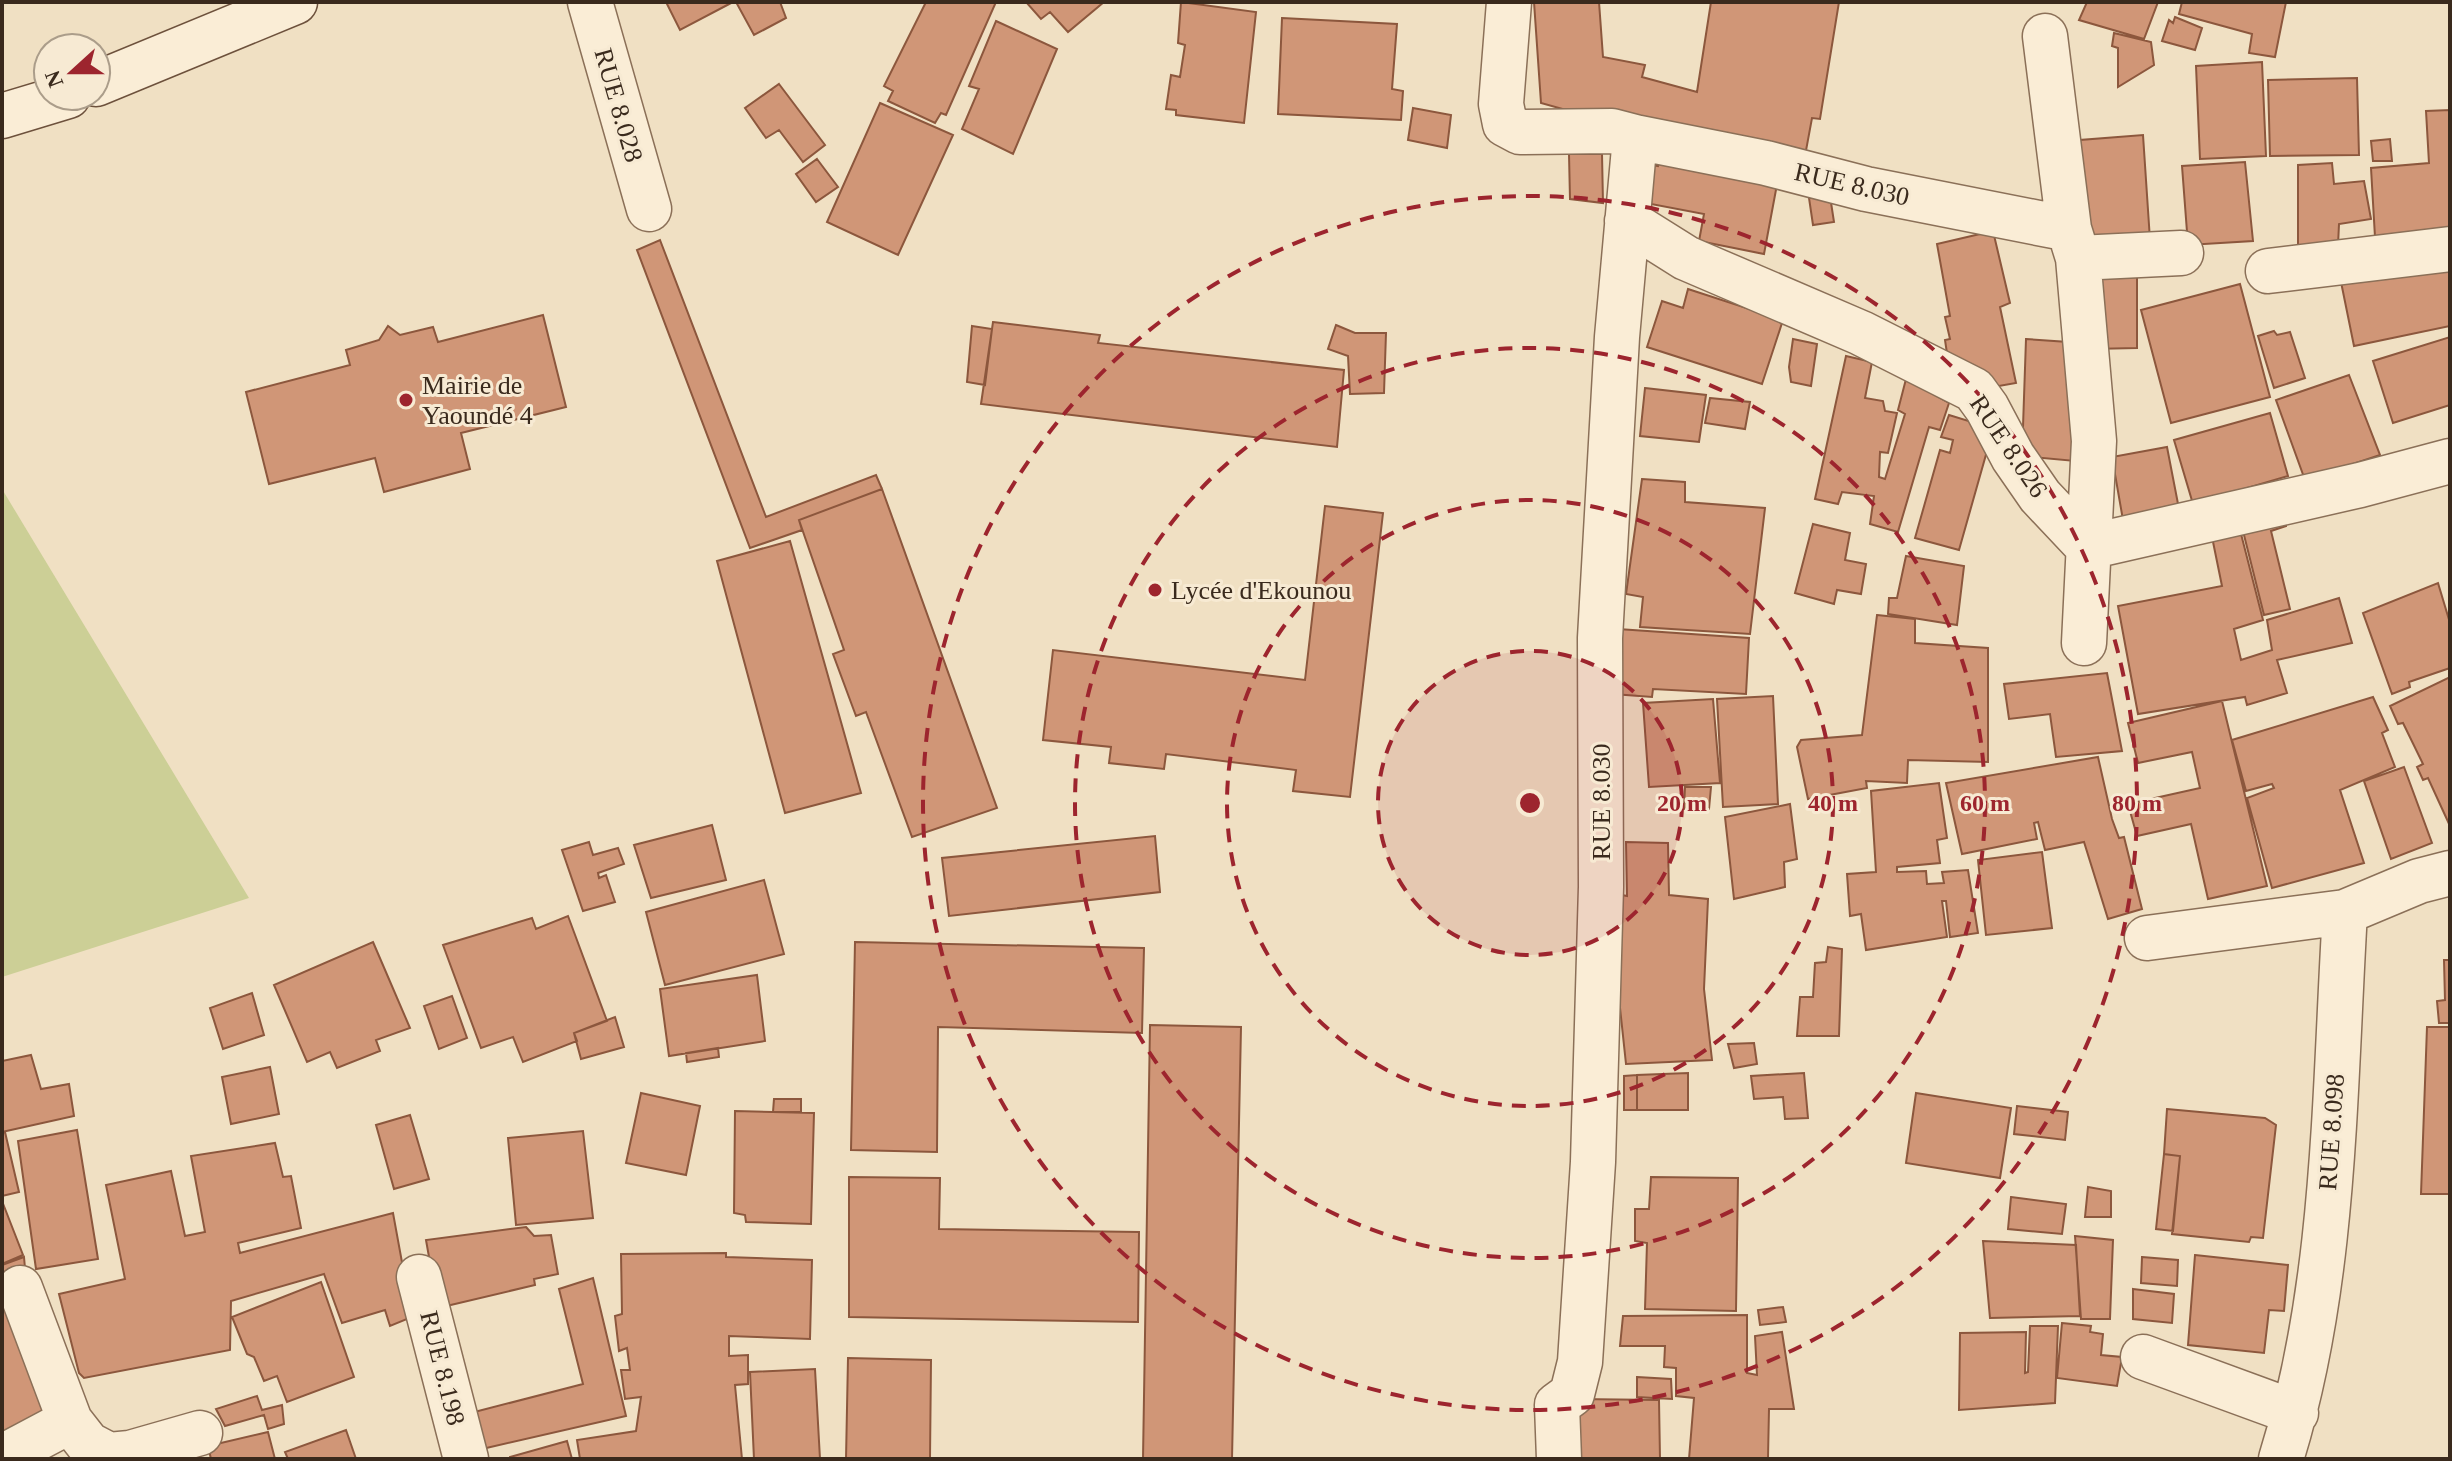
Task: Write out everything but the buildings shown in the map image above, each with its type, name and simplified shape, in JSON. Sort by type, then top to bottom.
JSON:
[{"type":"street","points":[[112,77],[295,2]]},
{"type":"street","name":"RUE 8.028","points":[[590,2],[649,209]]},
{"type":"street","name":"RUE 8.030","points":[[1509,2],[1501,104],[1505,124],[1520,132],[1612,131],[1766,163],[2074,244],[2181,253]]},
{"type":"street","points":[[2045,36],[2074,244],[2094,441],[2084,643]]},
{"type":"street","points":[[2,116],[32,107]]},
{"type":"street","name":"RUE 8.030","points":[[1559,1459],[1557,1405],[1572,1394],[1580,1362],[1593,1162],[1601,887],[1600,638],[1617,337],[1635,137]]},
{"type":"street","name":"RUE 8.026","points":[[1627,221],[1686,258],[1861,333],[1974,390],[2040,496],[2088,547]]},
{"type":"street","points":[[2268,271],[2450,249]]},
{"type":"street","points":[[2088,547],[2360,485],[2450,461]]},
{"type":"street","points":[[2147,938],[2345,912],[2419,881],[2450,873]]},
{"type":"street","name":"RUE 8.098","points":[[2281,1459],[2296,1413],[2317,1313],[2345,912]]},
{"type":"street","name":"RUE 8.198","points":[[419,1277],[466,1459]]},
{"type":"street","points":[[20,1288],[70,1421],[88,1444],[109,1455],[130,1453],[200,1433]]},
{"type":"street","points":[[2143,1357],[2296,1413]]},
{"type":"street","points":[[2,1457],[70,1421]]},
{"type":"green space","points":[[2,489],[249,898],[2,977]]},
{"type":"place","name":"Mairie de Yaoundé 4","points":[[406,400]]},
{"type":"place","name":"Lycée d'Ekounou","points":[[1155,590]]}]
